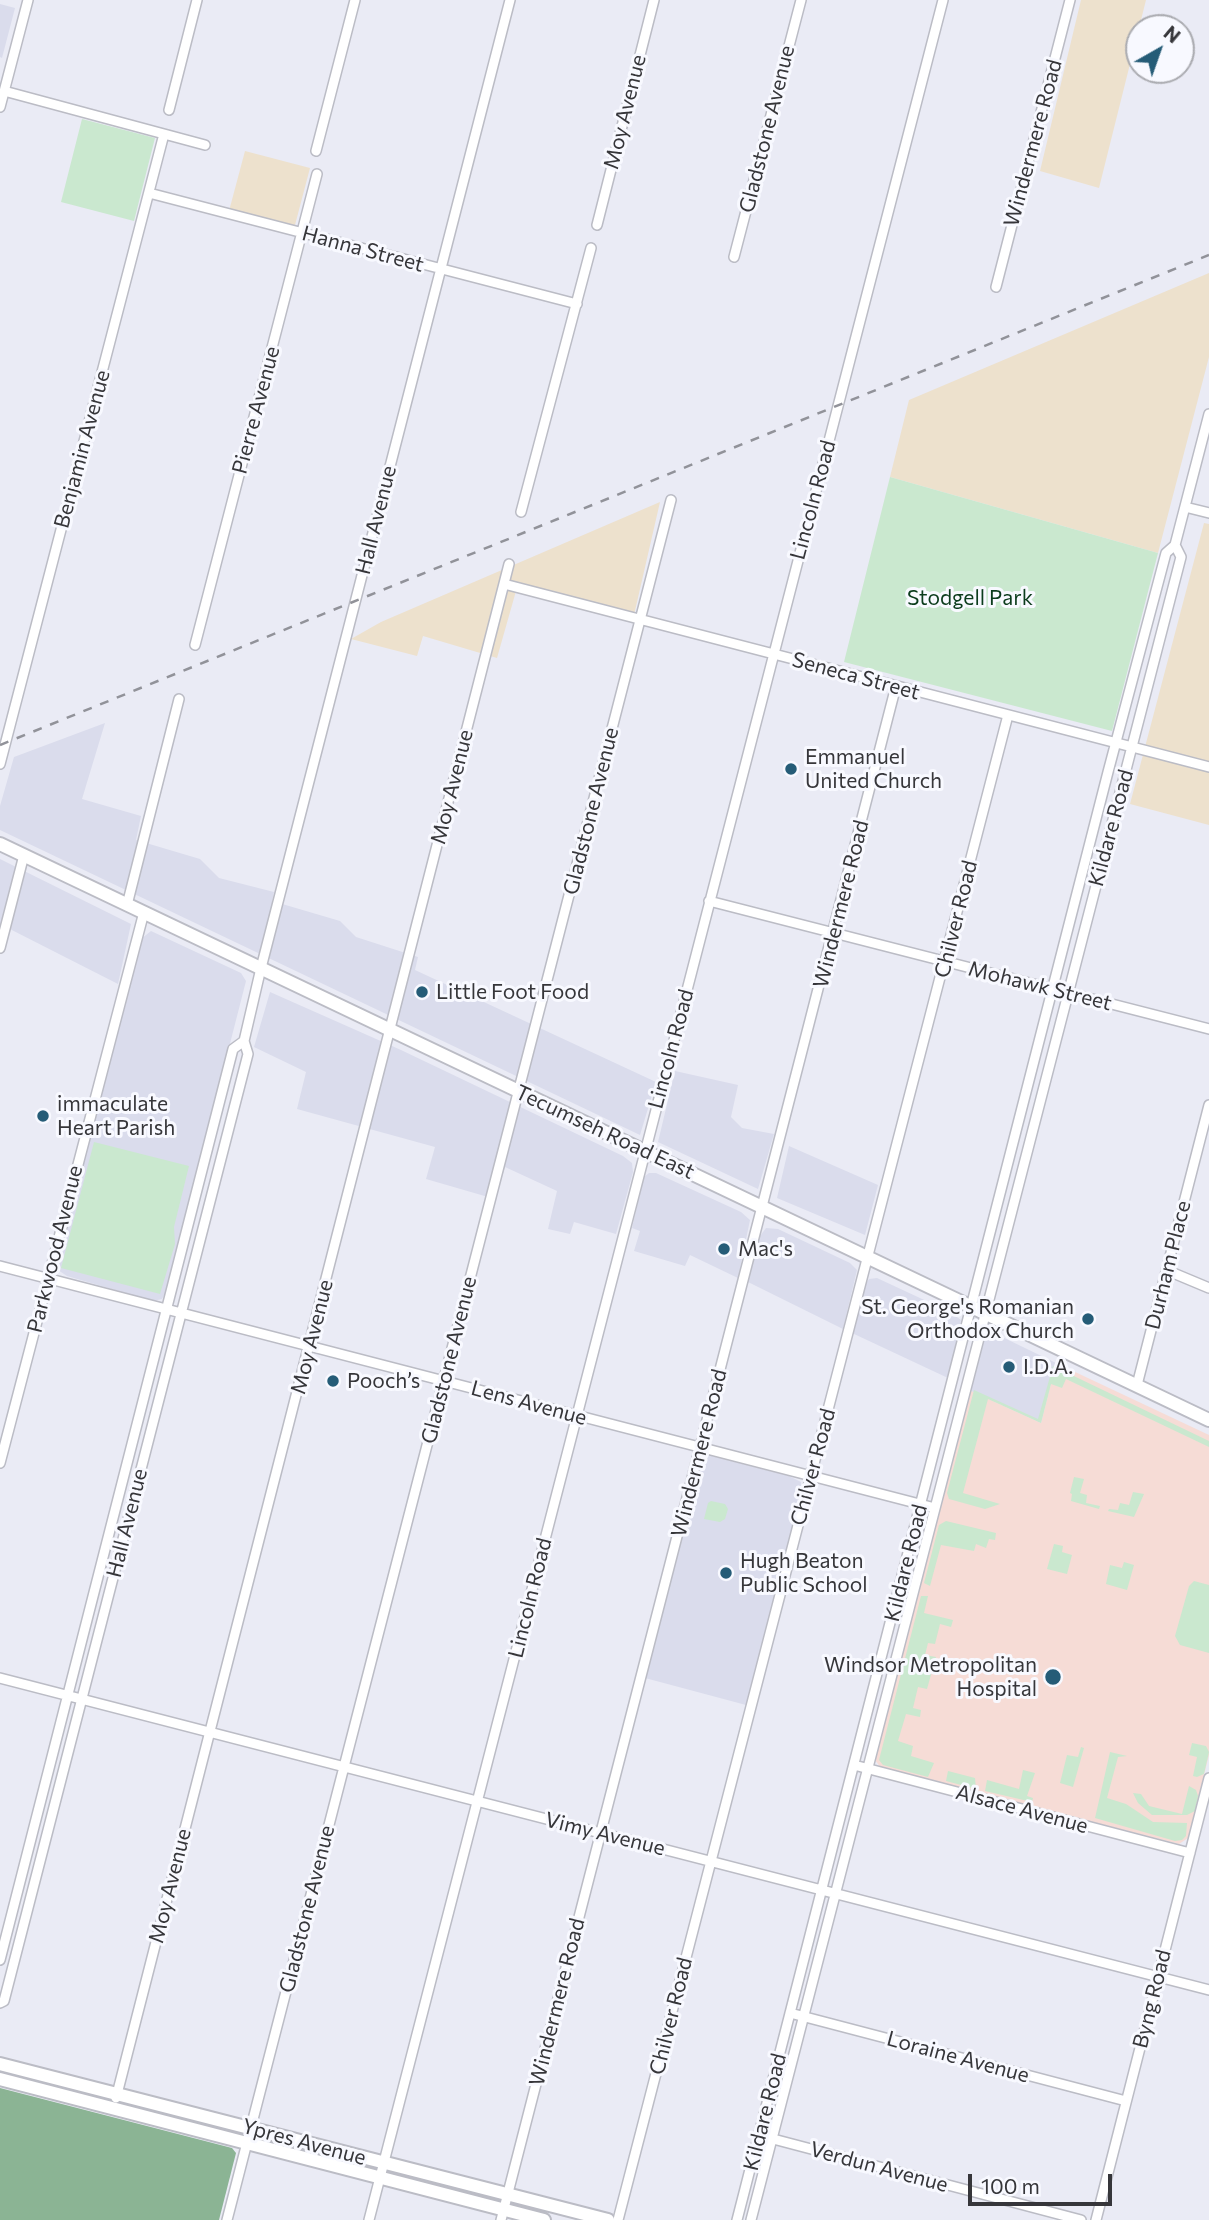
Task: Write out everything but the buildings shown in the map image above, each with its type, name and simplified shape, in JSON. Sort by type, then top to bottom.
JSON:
[{"type":"main road","name":"Tecumseh Road East","points":[[0,844],[1209,1420]]},
{"type":"main road","name":"Ypres Avenue","points":[[0,2063],[608,2220]]},
{"type":"main road","name":"Ypres Avenue","points":[[0,2079],[381,2178],[502,2215],[544,2220]]},
{"type":"street","points":[[0,107],[28,0]]},
{"type":"street","points":[[169,110],[197,0]]},
{"type":"street","points":[[316,151],[355,0]]},
{"type":"street","name":"Hall Avenue","points":[[0,2003],[4,2001],[248,1054],[244,1041],[261,968],[510,0]]},
{"type":"street","name":"Moy Avenue","points":[[597,225],[654,0]]},
{"type":"street","name":"Gladstone Avenue","points":[[734,257],[801,0]]},
{"type":"street","name":"Lincoln Road","points":[[369,2220],[943,0]]},
{"type":"street","name":"Windermere Road","points":[[996,287],[1070,0]]},
{"type":"street","points":[[4,90],[205,145]]},
{"type":"street","name":"Benjamin Avenue","points":[[0,764],[164,134]]},
{"type":"street","name":"Pierre Avenue","points":[[195,645],[317,174]]},
{"type":"street","name":"Hanna Street","points":[[149,193],[577,304]]},
{"type":"street","points":[[521,512],[591,248]]},
{"type":"street","name":"Kildare Road","points":[[737,2220],[1166,553],[1175,545],[1209,414]]},
{"type":"street","name":"Gladstone Avenue","points":[[227,2220],[671,500]]},
{"type":"street","points":[[1185,507],[1209,513]]},
{"type":"street","name":"Kildare Road","points":[[751,2220],[1181,557],[1175,545]]},
{"type":"street","name":"Moy Avenue","points":[[113,2109],[509,564]]},
{"type":"street","name":"Seneca Street","points":[[504,584],[1209,767]]},
{"type":"street","name":"Windermere Road","points":[[502,2215],[896,686]]},
{"type":"street","points":[[127,905],[179,699]]},
{"type":"street","name":"Chilver Road","points":[[618,2220],[1008,715]]},
{"type":"street","points":[[0,948],[24,855]]},
{"type":"street","name":"Mohawk Street","points":[[709,901],[1209,1029]]},
{"type":"street","name":"Parkwood Avenue","points":[[0,1463],[144,912]]},
{"type":"street","name":"Hall Avenue","points":[[0,1960],[233,1049],[244,1041]]},
{"type":"street","name":"Durham Place","points":[[1137,1385],[1209,1105]]},
{"type":"street","points":[[1022,1109],[1037,1113]]},
{"type":"street","name":"Lens Avenue","points":[[0,1266],[935,1508]]},
{"type":"street","points":[[1166,1270],[1209,1288]]},
{"type":"street","name":"Vimy Avenue","points":[[0,1678],[1209,1990]]},
{"type":"street","name":"Alsace Avenue","points":[[854,1765],[1190,1853]]},
{"type":"street","name":"Byng Road","points":[[1096,2220],[1209,1779]]},
{"type":"street","name":"Loraine Avenue","points":[[790,2013],[1126,2101]]},
{"type":"street","name":"Verdun Avenue","points":[[758,2135],[1081,2220]]},
{"type":"shaded area","points":[[1081,0],[1146,0],[1142,14],[1125,14],[1125,84],[1099,188],[1040,171]]},
{"type":"shaded area","points":[[0,4],[15,8],[2,58],[0,57]]},
{"type":"shaded area","points":[[245,151],[310,168],[295,225],[229,211]]},
{"type":"shaded area","points":[[1209,273],[1209,357],[1158,553],[890,477],[909,400]]},
{"type":"shaded area","points":[[660,502],[634,615],[518,584],[497,658],[423,636],[417,656],[351,639],[381,622]]},
{"type":"shaded area","points":[[1204,523],[1209,524],[1209,825],[1130,804]]},
{"type":"shaded area","points":[[105,723],[82,799],[141,816],[136,840],[200,859],[219,878],[274,892],[272,901],[340,921],[356,937],[418,957],[415,970],[656,1082],[640,1135],[0,830],[0,806],[14,757]]},
{"type":"shaded area","points":[[0,859],[131,924],[118,984],[0,924]]},
{"type":"shaded area","points":[[151,931],[241,973],[246,981],[167,1290],[162,1299],[153,1301],[67,1276],[58,1270],[58,1260],[141,939]]},
{"type":"shaded area","points":[[270,992],[401,1050],[623,1156],[632,1163],[633,1172],[616,1234],[574,1222],[570,1234],[548,1229],[557,1191],[505,1167],[495,1199],[426,1179],[435,1147],[297,1109],[306,1072],[254,1047]]},
{"type":"shaded area","points":[[675,1071],[738,1085],[731,1117],[742,1128],[774,1134],[758,1189],[658,1142]]},
{"type":"shaded area","points":[[789,1146],[878,1185],[865,1235],[777,1198]]},
{"type":"shaded area","points":[[649,1173],[656,1173],[741,1212],[750,1220],[738,1278],[690,1255],[685,1266],[634,1251],[640,1231],[632,1228],[644,1177]]},
{"type":"shaded area","points":[[766,1228],[778,1229],[850,1263],[857,1270],[843,1329],[748,1282],[760,1236]]},
{"type":"shaded area","points":[[877,1278],[950,1312],[961,1320],[948,1378],[852,1333],[863,1288],[869,1279]]},
{"type":"shaded area","points":[[996,1334],[1056,1363],[1041,1423],[971,1391],[982,1344],[987,1335]]},
{"type":"shaded area","name":"Windsor Metropolitan Hospital","points":[[1056,1363],[1209,1435],[1209,1755],[1188,1838],[1179,1844],[881,1768],[875,1760],[971,1391],[1041,1423]]},
{"type":"shaded area","name":"Hugh Beaton Public School","points":[[708,1455],[789,1476],[801,1482],[801,1493],[746,1705],[645,1678],[701,1460]]},
{"type":"green space","points":[[82,119],[155,138],[134,221],[61,202]]},
{"type":"green space","name":"Stodgell Park","points":[[890,477],[1158,553],[1112,731],[844,662]]},
{"type":"green space","points":[[94,1142],[189,1166],[174,1227],[175,1244],[160,1294],[61,1268]]},
{"type":"green space","points":[[1053,1366],[1209,1441],[1209,1447],[1066,1379],[1062,1388],[1051,1384],[1041,1423],[988,1399],[963,1493],[1000,1504],[985,1509],[949,1499],[947,1493],[974,1390],[1038,1419]]},
{"type":"green space","points":[[1074,1477],[1084,1479],[1080,1493],[1087,1495],[1086,1503],[1100,1506],[1099,1509],[1071,1501]]},
{"type":"green space","points":[[1133,1492],[1144,1494],[1134,1517],[1108,1511],[1118,1510],[1120,1503],[1129,1505]]},
{"type":"green space","points":[[711,1501],[725,1504],[728,1509],[725,1519],[720,1522],[704,1519]]},
{"type":"green space","points":[[946,1521],[996,1533],[995,1540],[989,1539],[986,1548],[976,1544],[974,1551],[941,1545],[930,1586],[924,1583],[939,1525]]},
{"type":"green space","points":[[1054,1544],[1063,1546],[1062,1552],[1072,1555],[1067,1574],[1047,1569]]},
{"type":"green space","points":[[1124,1562],[1134,1565],[1127,1590],[1106,1584],[1110,1565],[1122,1568]]},
{"type":"green space","points":[[1194,1581],[1209,1585],[1209,1653],[1180,1645],[1175,1636],[1189,1586]]},
{"type":"green space","points":[[921,1596],[928,1596],[924,1613],[953,1620],[951,1627],[940,1624],[935,1644],[928,1643],[925,1655],[936,1657],[927,1689],[918,1687],[913,1708],[921,1710],[920,1717],[906,1714],[898,1741],[913,1746],[911,1756],[934,1763],[928,1777],[883,1765],[879,1760]]},
{"type":"green space","points":[[1192,1743],[1206,1746],[1209,1752],[1204,1774],[1197,1777],[1193,1776],[1197,1757],[1189,1755]]},
{"type":"green space","points":[[1081,1747],[1084,1748],[1073,1787],[1060,1783],[1067,1755],[1078,1757]]},
{"type":"green space","points":[[1110,1752],[1127,1756],[1118,1757],[1107,1798],[1126,1804],[1153,1822],[1187,1823],[1186,1836],[1182,1840],[1175,1841],[1095,1818]]},
{"type":"green space","points":[[1023,1770],[1035,1773],[1027,1796],[1033,1798],[1032,1802],[985,1791],[987,1780],[1019,1789]]},
{"type":"green space","points":[[948,1771],[975,1778],[976,1789],[946,1781]]},
{"type":"green space","points":[[1189,1786],[1196,1790],[1198,1796],[1195,1811],[1187,1815],[1152,1815],[1138,1803],[1133,1793],[1141,1794],[1149,1806],[1182,1814]]},
{"type":"green space","points":[[0,2088],[232,2148],[236,2153],[219,2220],[0,2220]]},
{"type":"railway","points":[[0,745],[1209,255]]},
{"type":"place","name":"Emmanuel United Church","points":[[791,769]]},
{"type":"place","name":"Little Foot Food","points":[[422,992]]},
{"type":"place","name":"immaculate Heart Parish","points":[[43,1116]]},
{"type":"place","name":"Mac's","points":[[724,1249]]},
{"type":"place","name":"St. George's Romanian Orthodox Church","points":[[1088,1319]]},
{"type":"place","name":"I.D.A.","points":[[1009,1367]]},
{"type":"place","name":"Pooch’s","points":[[333,1381]]},
{"type":"place","name":"Hugh Beaton Public School","points":[[726,1573]]},
{"type":"place","name":"Windsor Metropolitan Hospital","points":[[1053,1677]]}]
